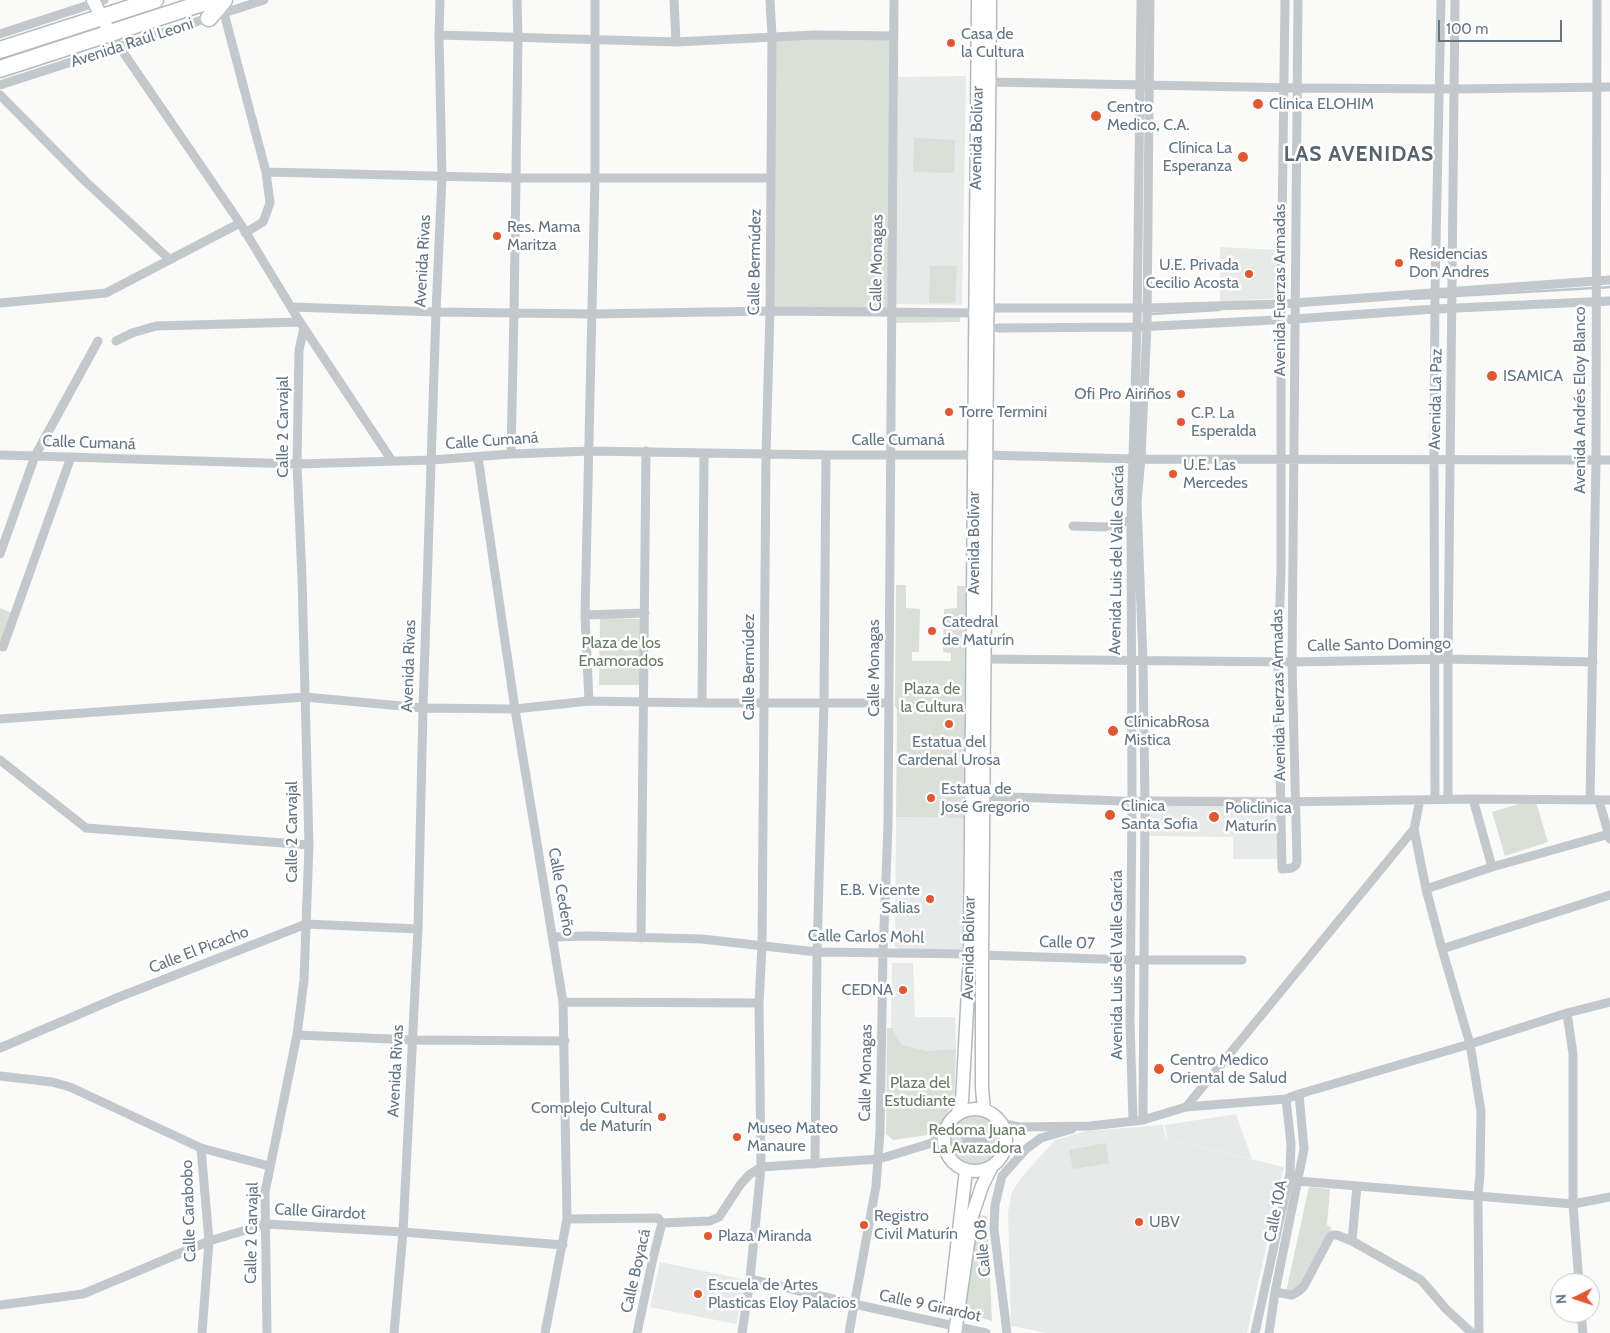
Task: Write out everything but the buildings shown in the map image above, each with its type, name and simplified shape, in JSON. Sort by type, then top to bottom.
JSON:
[{"type":"highway","name":"Avenida Raúl Leoni","points":[[0,50],[98,5],[155,0]]},
{"type":"highway","name":"Avenida Raúl Leoni","points":[[0,69],[212,0]]},
{"type":"street","name":"Avenida Raúl Leoni","points":[[0,86],[120,47],[219,10],[264,0]]},
{"type":"street","name":"Avenida Rivas","points":[[394,1333],[403,1232],[418,929],[423,708],[442,177],[440,0]]},
{"type":"street","points":[[511,454],[518,38],[517,0]]},
{"type":"street","points":[[588,701],[585,615],[593,314],[595,0]]},
{"type":"street","points":[[674,0],[676,42]]},
{"type":"street","name":"Calle Bermúdez","points":[[742,1333],[750,1279],[761,1168],[759,1003],[762,946],[766,454],[770,311],[772,36],[770,0]]},
{"type":"street","name":"Calle Monagas","points":[[849,1333],[876,1186],[879,1159],[882,953],[888,825],[894,0]]},
{"type":"street","name":"Avenida Bolívar","points":[[978,0],[981,310],[976,954],[984,1110]]},
{"type":"street","name":"Avenida Bolívar","points":[[981,310],[990,82],[990,0]]},
{"type":"street","name":"Avenida Luis del Valle García","points":[[1133,1120],[1130,1022],[1132,800],[1130,661],[1131,520],[1138,458],[1147,326],[1141,0]]},
{"type":"street","name":"Avenida Luis del Valle García","points":[[1143,1120],[1145,801],[1138,502],[1137,308],[1144,85],[1150,0]]},
{"type":"street","name":"Avenida Fuerzas Armadas","points":[[1285,0],[1281,305],[1281,570],[1278,661],[1282,869],[1292,868],[1296,865],[1292,662],[1298,0]]},
{"type":"street","name":"Avenida La Paz","points":[[1435,800],[1435,298],[1441,0]]},
{"type":"street","name":"Avenida La Paz","points":[[1448,800],[1450,459],[1456,89],[1455,0]]},
{"type":"street","name":"Avenida Andrés Eloy Blanco","points":[[1597,0],[1596,460],[1593,662],[1594,801],[1609,837]]},
{"type":"street","points":[[98,5],[110,33],[240,223],[302,325],[392,461]]},
{"type":"street","name":"Avenida Raúl Leoni","points":[[0,34],[98,5]]},
{"type":"street","points":[[219,10],[266,172],[270,203],[262,222],[245,233]]},
{"type":"street","points":[[439,35],[676,42],[772,36],[894,36]]},
{"type":"street","points":[[990,82],[1297,88],[1456,89],[1610,87]]},
{"type":"street","points":[[0,95],[85,181],[169,260]]},
{"type":"street","points":[[266,172],[516,178],[771,178]]},
{"type":"street","points":[[0,303],[106,293],[240,223]]},
{"type":"street","points":[[998,328],[1137,327],[1295,318],[1435,298],[1453,298],[1610,280]]},
{"type":"street","points":[[292,307],[436,312],[593,314],[770,311],[891,313],[1281,305],[1435,298],[1610,300]]},
{"type":"street","points":[[116,341],[132,333],[156,326],[302,325]]},
{"type":"street","name":"Calle 2 Carvajal","points":[[267,1333],[265,1192],[297,1035],[304,980],[309,845],[297,464],[299,350],[302,325]]},
{"type":"street","points":[[0,554],[35,456],[98,341]]},
{"type":"street","name":"Calle Cumaná","points":[[0,455],[297,464],[432,460],[590,451],[1138,458],[1610,460]]},
{"type":"street","points":[[641,938],[646,451]]},
{"type":"street","points":[[702,703],[704,453]]},
{"type":"street","points":[[815,1164],[816,952],[824,702],[826,455]]},
{"type":"street","name":"Avenida Bolívar","points":[[957,1115],[962,1101],[976,954],[984,796],[986,659],[980,455]]},
{"type":"street","points":[[3,647],[71,457]]},
{"type":"street","name":"Calle Cedeño","points":[[478,457],[515,709],[554,937],[563,1002],[568,1219],[545,1333]]},
{"type":"street","points":[[1073,526],[1106,527],[1131,520]]},
{"type":"street","points":[[585,615],[644,613]]},
{"type":"street","name":"Calle Santo Domingo","points":[[986,659],[1292,662],[1448,659],[1593,662]]},
{"type":"street","points":[[0,719],[305,697],[423,708],[515,709],[588,701],[889,703]]},
{"type":"street","points":[[0,760],[86,828],[309,845]]},
{"type":"street","points":[[984,796],[1145,801],[1280,802],[1473,799],[1610,800]]},
{"type":"street","points":[[1473,799],[1492,867]]},
{"type":"street","points":[[1420,800],[1414,829],[1426,889],[1470,1044],[1481,1111],[1478,1196],[1479,1333]]},
{"type":"street","points":[[1186,1107],[1414,829]]},
{"type":"street","points":[[1426,889],[1492,867],[1609,837]]},
{"type":"street","points":[[1442,950],[1610,895]]},
{"type":"street","name":"Calle El Picacho","points":[[0,1048],[119,997],[306,924],[418,929]]},
{"type":"street","name":"Calle Carlos Mohl","points":[[554,937],[702,939],[816,952],[976,954]]},
{"type":"street","name":"Calle 07","points":[[976,954],[1131,960],[1242,960]]},
{"type":"street","points":[[563,1002],[759,1003]]},
{"type":"street","points":[[1001,1123],[1018,1127],[1090,1126],[1143,1120],[1186,1107],[1286,1099],[1567,1013],[1610,1002]]},
{"type":"street","points":[[1567,1013],[1574,1067],[1573,1204],[1578,1273]]},
{"type":"street","points":[[297,1035],[413,1040],[565,1041]]},
{"type":"street","points":[[0,1076],[52,1082],[70,1087],[201,1148],[269,1166]]},
{"type":"street","name":"Calle 10A","points":[[1269,1333],[1275,1292],[1304,1149],[1299,1094]]},
{"type":"street","name":"Calle 10A","points":[[1255,1333],[1290,1173],[1291,1144],[1286,1099]]},
{"type":"street","points":[[662,1223],[710,1221],[719,1217],[740,1185],[749,1175],[761,1168],[879,1159],[932,1143],[945,1132],[957,1115],[966,1110],[984,1110],[994,1115],[1001,1123],[1005,1132],[1006,1142],[1004,1151],[1000,1160],[992,1166],[975,1171],[966,1170],[955,1164],[947,1153],[944,1143],[945,1132]]},
{"type":"street","name":"Calle 08","points":[[1007,1333],[994,1228],[994,1205],[1002,1176],[1026,1148],[1042,1138],[1090,1126]]},
{"type":"street","points":[[932,1143],[947,1153]]},
{"type":"street","name":"Calle Carabobo","points":[[201,1148],[208,1242],[202,1333]]},
{"type":"street","points":[[951,1330],[972,1216],[979,1194],[992,1166]]},
{"type":"street","points":[[951,1330],[966,1170]]},
{"type":"street","points":[[1298,1181],[1573,1204],[1610,1197]]},
{"type":"street","points":[[1352,1241],[1358,1186]]},
{"type":"street","name":"Calle Boyacá","points":[[568,1219],[658,1218],[662,1223],[637,1333]]},
{"type":"street","name":"Calle Girardot","points":[[0,1306],[83,1294],[208,1242],[266,1224],[403,1232],[562,1245]]},
{"type":"street","points":[[1275,1292],[1292,1295],[1304,1286],[1330,1237],[1333,1235],[1352,1241],[1421,1280],[1446,1309],[1472,1333]]},
{"type":"street","name":"Calle 9 Girardot","points":[[750,1279],[951,1330],[986,1333]]},
{"type":"shaded area","points":[[966,76],[962,305],[894,304],[898,77]]},
{"type":"shaded area","name":"U.E. Privada Cecilio Acosta","points":[[1220,247],[1278,250],[1278,298],[1220,302]]},
{"type":"shaded area","name":"Policlínica Maturín","points":[[1149,796],[1279,797],[1278,859],[1233,859],[1233,837],[1149,836]]},
{"type":"shaded area","name":"E.B. Vicente Salias","points":[[896,817],[967,818],[964,946],[962,949],[900,949],[895,947]]},
{"type":"shaded area","name":"CEDNA","points":[[892,963],[913,963],[915,1017],[955,1017],[956,1049],[927,1051],[901,1044],[891,1027]]},
{"type":"shaded area","points":[[1236,1114],[1252,1159],[1167,1139],[1165,1125]]},
{"type":"shaded area","points":[[976,1125],[986,1129],[990,1139],[986,1149],[976,1153],[966,1149],[962,1139],[966,1129]]},
{"type":"shaded area","name":"UBV","points":[[1163,1125],[1166,1139],[1284,1167],[1247,1333],[1047,1333],[1011,1326],[1008,1212],[1012,1192],[1021,1178],[1055,1140],[1086,1131]]},
{"type":"shaded area","name":"Escuela de Artes Plasticas Eloy Palacios","points":[[660,1262],[747,1280],[736,1324],[650,1307]]},
{"type":"green space","points":[[772,36],[894,36],[891,313],[960,313],[960,322],[891,323],[891,314],[770,311]]},
{"type":"green space","points":[[914,138],[955,140],[954,173],[913,172]]},
{"type":"green space","points":[[930,266],[957,266],[955,303],[929,303]]},
{"type":"green space","name":"Plaza de la Cultura","points":[[896,585],[906,585],[906,608],[920,609],[919,652],[912,652],[912,661],[951,661],[951,653],[943,652],[944,609],[957,608],[957,586],[971,586],[967,818],[896,817]]},
{"type":"green space","points":[[0,608],[12,613],[0,644]]},
{"type":"green space","name":"Plaza de los Enamorados","points":[[600,618],[643,619],[642,685],[599,685]]},
{"type":"green space","points":[[1535,799],[1548,842],[1505,856],[1492,812]]},
{"type":"green space","name":"Plaza del Estudiante","points":[[887,1028],[892,1028],[901,1044],[927,1051],[956,1049],[954,1102],[935,1134],[893,1140],[886,1134]]},
{"type":"green space","name":"Redoma Juana La Avazadora","points":[[977,1113],[987,1115],[995,1121],[1001,1129],[1003,1139],[1001,1149],[995,1157],[987,1163],[977,1165],[967,1163],[959,1157],[953,1149],[951,1139],[953,1129],[959,1121],[967,1115]]},
{"type":"green space","points":[[1106,1143],[1109,1163],[1073,1169],[1069,1150]]},
{"type":"green space","points":[[1309,1187],[1330,1189],[1327,1225],[1332,1228],[1303,1284],[1291,1292],[1286,1292]]},
{"type":"green space","points":[[979,1215],[987,1216],[992,1321],[964,1313]]},
{"type":"waterway","points":[[1599,288],[1610,287]]},
{"type":"waterway","points":[[1455,296],[1594,288]]},
{"type":"waterway","points":[[1437,297],[1449,297]]},
{"type":"waterway","points":[[1410,299],[1432,298]]},
{"type":"waterway","points":[[1151,314],[1219,310]]},
{"type":"place","name":"Casa de la Cultura","points":[[951,43]]},
{"type":"place","name":"Clinica ELOHIM","points":[[1258,104]]},
{"type":"place","name":"Centro Medico, C.A.","points":[[1096,116]]},
{"type":"place","name":"Clínica La Esperanza","points":[[1243,157]]},
{"type":"place","name":"Res. Mama Maritza","points":[[497,236]]},
{"type":"place","name":"Residencias Don Andres","points":[[1399,263]]},
{"type":"place","name":"U.E. Privada Cecilio Acosta","points":[[1249,274]]},
{"type":"place","name":"ISAMICA","points":[[1492,376]]},
{"type":"place","name":"Ofi Pro Airiños","points":[[1181,394]]},
{"type":"place","name":"Torre Termini","points":[[949,412]]},
{"type":"place","name":"C.P. La Esperalda","points":[[1181,422]]},
{"type":"place","name":"U.E. Las Mercedes","points":[[1173,474]]},
{"type":"place","name":"Catedral de Maturín","points":[[932,631]]},
{"type":"place","name":"Estatua del Cardenal Urosa","points":[[949,724]]},
{"type":"place","name":"ClínicabRosa Mistica","points":[[1113,731]]},
{"type":"place","name":"Estatua de José Gregorio","points":[[931,798]]},
{"type":"place","name":"Clinica Santa Sofia","points":[[1110,815]]},
{"type":"place","name":"Policlínica Maturín","points":[[1214,817]]},
{"type":"place","name":"E.B. Vicente Salias","points":[[930,899]]},
{"type":"place","name":"CEDNA","points":[[903,990]]},
{"type":"place","name":"Centro Medico Oriental de Salud","points":[[1159,1069]]},
{"type":"place","name":"Complejo Cultural de Maturín","points":[[662,1117]]},
{"type":"place","name":"Museo Mateo Manaure","points":[[737,1137]]},
{"type":"place","name":"UBV","points":[[1139,1222]]},
{"type":"place","name":"Registro Civil Maturín","points":[[864,1225]]},
{"type":"place","name":"Plaza Miranda","points":[[708,1236]]},
{"type":"place","name":"Escuela de Artes Plasticas Eloy Palacios","points":[[698,1294]]},
{"type":"district","name":"LAS AVENIDAS","points":[[1359,155]]}]
